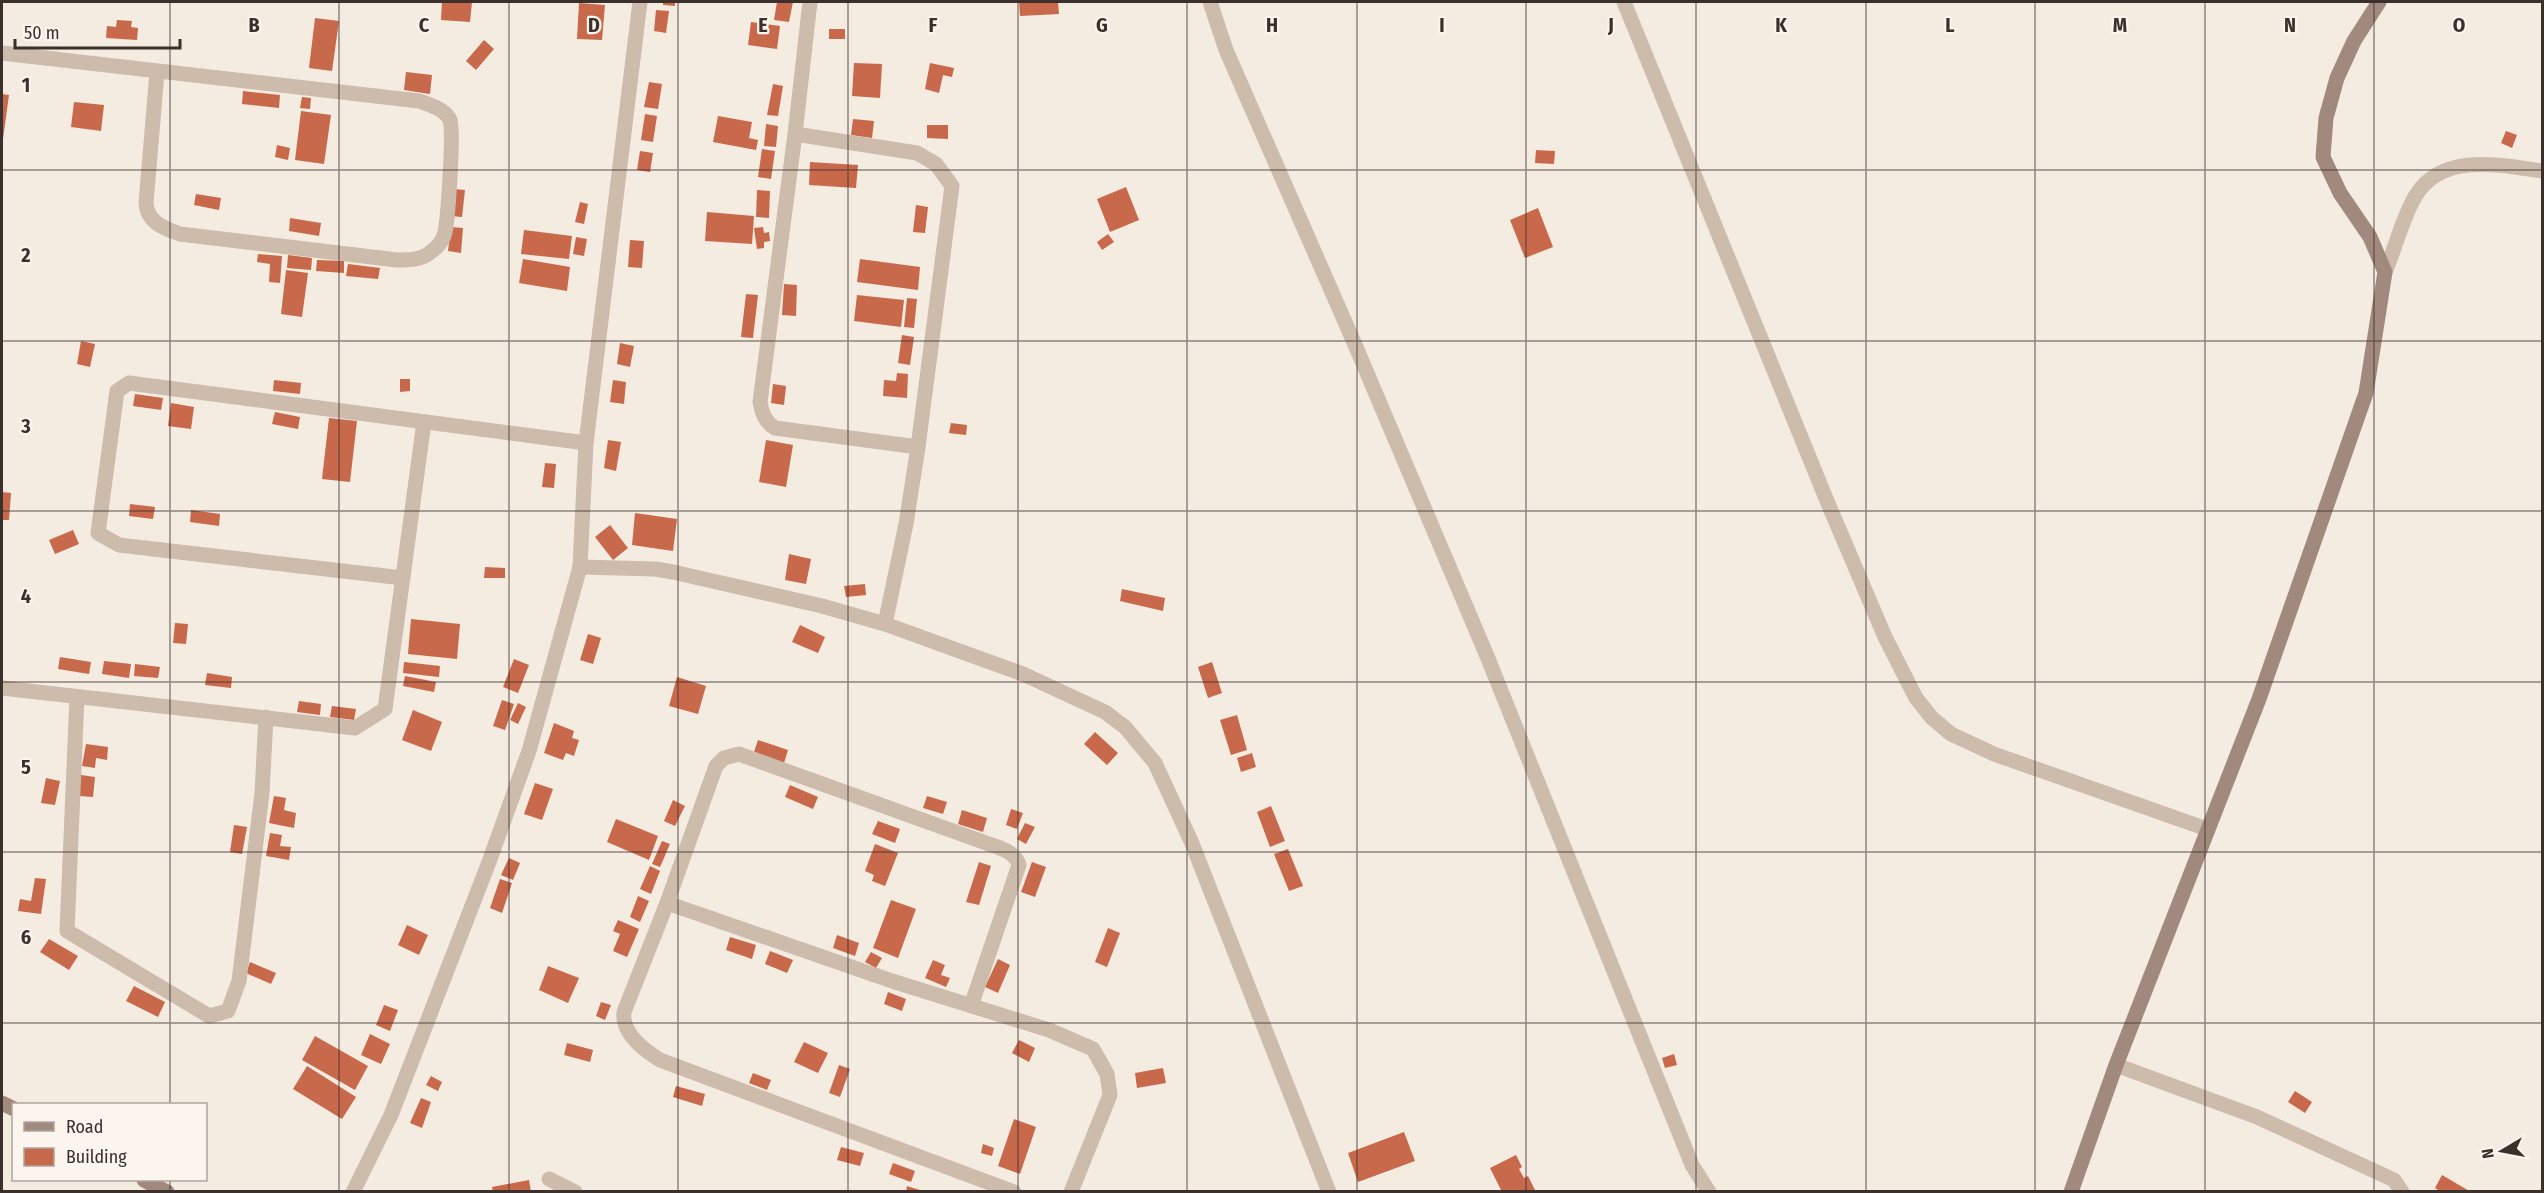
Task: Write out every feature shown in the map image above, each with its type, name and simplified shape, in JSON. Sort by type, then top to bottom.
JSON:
[{"type":"street","points":[[353,1191],[391,1115],[489,862],[529,751],[580,567],[586,443],[640,2]]},
{"type":"street","points":[[810,2],[760,402],[762,411],[766,420],[775,428],[918,447]]},
{"type":"street","points":[[1210,2],[1226,50],[1356,347],[1487,656],[1692,1165],[1709,1191]]},
{"type":"street","points":[[1624,2],[1832,512],[1885,637],[1916,698],[1932,718],[1951,734],[1994,754],[2207,829]]},
{"type":"street","points":[[2379,2],[2354,41],[2337,78],[2326,118],[2323,157],[2340,193],[2370,237],[2385,272]]},
{"type":"street","points":[[2,52],[157,72],[397,98],[419,101],[436,107],[450,122],[450,177],[443,238],[427,255],[410,260],[397,260],[180,234],[166,229],[149,216],[146,203],[157,72]]},
{"type":"street","points":[[795,134],[917,153],[936,164],[952,186],[918,447],[906,524],[885,624]]},
{"type":"street","points":[[2072,1191],[2116,1065],[2259,699],[2366,393],[2385,272],[2415,197],[2428,179],[2447,169],[2472,165],[2542,171]]},
{"type":"street","points":[[403,578],[118,545],[98,533],[117,392],[129,383],[586,443]]},
{"type":"street","points":[[2,688],[355,728],[386,709],[424,422]]},
{"type":"street","points":[[580,567],[655,569],[673,572],[822,606],[885,624],[1023,674],[1105,712],[1125,727],[1140,742],[1155,763],[1191,841],[1329,1191]]},
{"type":"street","points":[[77,697],[67,931],[209,1016],[228,1011],[239,981],[262,793],[266,717]]},
{"type":"street","points":[[971,1006],[1019,865],[1015,857],[998,847],[739,754],[724,758],[716,766],[667,903],[624,1011],[624,1022],[630,1033],[646,1051],[660,1060],[1014,1191]]},
{"type":"street","points":[[667,903],[971,1006],[1049,1030],[1093,1049],[1104,1065],[1110,1095],[1071,1191]]},
{"type":"street","points":[[2116,1065],[2258,1117],[2394,1180],[2402,1191]]},
{"type":"street","points":[[549,1179],[575,1191]]},
{"type":"street","points":[[148,1181],[167,1191]]},
{"type":"building","points":[[442,2],[472,2],[470,22],[441,20]]},
{"type":"building","points":[[663,2],[675,2],[675,6],[663,5]]},
{"type":"building","points":[[777,2],[793,2],[789,22],[774,20]]},
{"type":"building","points":[[1019,2],[1058,2],[1059,14],[1020,16]]},
{"type":"building","points":[[579,3],[605,5],[602,40],[577,39]]},
{"type":"building","points":[[656,10],[669,11],[666,33],[654,31]]},
{"type":"building","points":[[315,18],[339,21],[332,71],[309,68]]},
{"type":"building","points":[[117,20],[132,21],[131,27],[138,28],[137,40],[106,38],[107,26],[116,27]]},
{"type":"building","points":[[751,22],[780,26],[777,49],[748,45]]},
{"type":"building","points":[[829,29],[845,29],[845,39],[829,39]]},
{"type":"building","points":[[484,40],[494,49],[476,70],[466,61]]},
{"type":"building","points":[[854,63],[882,64],[880,98],[852,96]]},
{"type":"building","points":[[930,63],[954,68],[952,77],[943,75],[939,93],[925,89]]},
{"type":"building","points":[[406,72],[432,75],[430,94],[404,90]]},
{"type":"building","points":[[649,82],[662,84],[658,109],[644,107]]},
{"type":"building","points":[[773,84],[783,86],[778,116],[767,115]]},
{"type":"building","points":[[243,91],[280,95],[279,108],[242,104]]},
{"type":"building","points":[[2,94],[9,95],[3,139],[2,139]]},
{"type":"building","points":[[302,97],[311,98],[310,109],[300,108]]},
{"type":"building","points":[[74,102],[104,105],[101,131],[71,127]]},
{"type":"building","points":[[301,111],[331,115],[324,164],[295,160]]},
{"type":"building","points":[[645,114],[657,116],[653,142],[641,140]]},
{"type":"building","points":[[718,116],[752,122],[749,138],[758,140],[756,150],[713,142]]},
{"type":"building","points":[[853,119],[874,121],[872,138],[851,135]]},
{"type":"building","points":[[766,124],[778,126],[776,147],[764,146]]},
{"type":"building","points":[[927,125],[948,125],[948,139],[927,138]]},
{"type":"building","points":[[2506,131],[2517,135],[2512,148],[2501,143]]},
{"type":"building","points":[[277,145],[290,148],[288,160],[275,157]]},
{"type":"building","points":[[762,149],[775,151],[771,179],[758,177]]},
{"type":"building","points":[[1536,150],[1555,151],[1554,164],[1535,163]]},
{"type":"building","points":[[640,151],[653,153],[650,172],[637,170]]},
{"type":"building","points":[[810,162],[858,165],[856,188],[809,185]]},
{"type":"building","points":[[1126,187],[1139,220],[1110,232],[1097,199]]},
{"type":"building","points":[[454,189],[465,190],[462,217],[451,216]]},
{"type":"building","points":[[757,190],[770,191],[769,218],[756,217]]},
{"type":"building","points":[[196,194],[221,198],[219,210],[194,205]]},
{"type":"building","points":[[580,202],[588,204],[584,224],[575,222]]},
{"type":"building","points":[[916,205],[928,207],[925,233],[913,232]]},
{"type":"building","points":[[1538,208],[1553,247],[1525,258],[1510,220]]},
{"type":"building","points":[[707,212],[754,216],[752,244],[705,241]]},
{"type":"building","points":[[290,218],[321,223],[319,236],[289,231]]},
{"type":"building","points":[[451,227],[463,228],[461,253],[448,251]]},
{"type":"building","points":[[763,227],[764,233],[769,232],[770,241],[764,242],[764,248],[757,249],[754,228]]},
{"type":"building","points":[[524,230],[572,236],[569,259],[521,254]]},
{"type":"building","points":[[1108,234],[1114,242],[1102,250],[1097,242]]},
{"type":"building","points":[[576,237],[587,239],[584,256],[573,254]]},
{"type":"building","points":[[630,240],[644,241],[642,268],[628,267]]},
{"type":"building","points":[[258,254],[282,256],[280,283],[269,282],[270,264],[257,262]]},
{"type":"building","points":[[288,255],[312,258],[311,270],[287,268]]},
{"type":"building","points":[[523,259],[570,267],[567,291],[519,283]]},
{"type":"building","points":[[860,259],[920,267],[918,290],[857,282]]},
{"type":"building","points":[[317,260],[344,261],[344,273],[316,271]]},
{"type":"building","points":[[348,264],[380,268],[378,279],[346,276]]},
{"type":"building","points":[[286,270],[308,273],[302,317],[281,314]]},
{"type":"building","points":[[784,284],[797,285],[796,316],[782,315]]},
{"type":"building","points":[[746,294],[758,295],[753,338],[741,337]]},
{"type":"building","points":[[857,295],[904,300],[901,327],[854,321]]},
{"type":"building","points":[[907,298],[917,299],[914,328],[904,327]]},
{"type":"building","points":[[902,335],[914,337],[910,365],[898,363]]},
{"type":"building","points":[[81,341],[95,344],[90,367],[77,364]]},
{"type":"building","points":[[620,343],[634,346],[630,367],[617,364]]},
{"type":"building","points":[[897,373],[908,374],[907,398],[883,396],[884,380],[896,381]]},
{"type":"building","points":[[400,379],[410,379],[410,391],[400,392]]},
{"type":"building","points":[[274,380],[301,383],[300,394],[273,391]]},
{"type":"building","points":[[613,380],[626,382],[624,404],[610,402]]},
{"type":"building","points":[[773,384],[786,386],[784,405],[771,403]]},
{"type":"building","points":[[135,394],[163,398],[161,410],[133,406]]},
{"type":"building","points":[[171,403],[194,407],[191,429],[168,426]]},
{"type":"building","points":[[275,412],[300,417],[298,429],[272,424]]},
{"type":"building","points":[[329,418],[357,421],[350,482],[322,479]]},
{"type":"building","points":[[951,423],[967,425],[966,435],[949,433]]},
{"type":"building","points":[[608,440],[621,442],[616,471],[604,468]]},
{"type":"building","points":[[766,440],[793,445],[786,487],[759,482]]},
{"type":"building","points":[[545,463],[556,464],[554,488],[542,487]]},
{"type":"building","points":[[2,492],[11,493],[9,520],[2,520]]},
{"type":"building","points":[[130,504],[155,507],[153,519],[129,516]]},
{"type":"building","points":[[191,510],[220,514],[219,526],[190,522]]},
{"type":"building","points":[[635,513],[677,519],[673,551],[632,545]]},
{"type":"building","points":[[610,525],[628,548],[613,560],[595,537]]},
{"type":"building","points":[[73,530],[79,544],[55,554],[49,540]]},
{"type":"building","points":[[789,554],[811,559],[806,584],[785,580]]},
{"type":"building","points":[[485,567],[505,568],[505,578],[484,578]]},
{"type":"building","points":[[865,584],[866,595],[846,597],[844,586]]},
{"type":"building","points":[[1122,589],[1165,598],[1163,611],[1120,601]]},
{"type":"building","points":[[411,619],[460,624],[457,659],[408,654]]},
{"type":"building","points":[[175,623],[188,624],[186,644],[173,643]]},
{"type":"building","points":[[800,625],[825,637],[818,653],[792,642]]},
{"type":"building","points":[[588,634],[601,638],[593,664],[580,660]]},
{"type":"building","points":[[60,657],[91,662],[89,674],[58,669]]},
{"type":"building","points":[[514,659],[529,665],[518,693],[503,687]]},
{"type":"building","points":[[104,661],[131,664],[129,678],[102,674]]},
{"type":"building","points":[[404,662],[440,666],[439,677],[403,673]]},
{"type":"building","points":[[1212,662],[1222,693],[1208,698],[1198,667]]},
{"type":"building","points":[[135,664],[160,667],[158,678],[134,676]]},
{"type":"building","points":[[207,673],[232,677],[231,688],[205,685]]},
{"type":"building","points":[[405,676],[436,682],[434,692],[403,686]]},
{"type":"building","points":[[677,677],[706,686],[698,714],[669,706]]},
{"type":"building","points":[[502,700],[514,704],[505,730],[493,726]]},
{"type":"building","points":[[299,701],[321,704],[320,715],[297,712]]},
{"type":"building","points":[[518,703],[526,707],[518,724],[510,720]]},
{"type":"building","points":[[332,706],[356,709],[354,720],[330,717]]},
{"type":"building","points":[[413,710],[442,722],[431,751],[402,740]]},
{"type":"building","points":[[1237,715],[1247,750],[1231,755],[1220,720]]},
{"type":"building","points":[[554,723],[574,731],[572,738],[579,740],[574,756],[566,753],[563,760],[544,753]]},
{"type":"building","points":[[1095,732],[1118,753],[1107,765],[1084,744]]},
{"type":"building","points":[[758,740],[788,750],[784,763],[754,752]]},
{"type":"building","points":[[86,744],[108,747],[107,760],[96,758],[95,768],[82,766]]},
{"type":"building","points":[[1252,753],[1256,767],[1241,772],[1237,758]]},
{"type":"building","points":[[81,775],[95,777],[93,797],[79,796]]},
{"type":"building","points":[[46,778],[60,781],[55,805],[41,803]]},
{"type":"building","points":[[535,783],[553,789],[542,820],[524,814]]},
{"type":"building","points":[[790,785],[818,797],[813,809],[785,797]]},
{"type":"building","points":[[274,796],[286,798],[284,810],[296,813],[294,828],[269,823]]},
{"type":"building","points":[[927,796],[947,802],[943,814],[923,808]]},
{"type":"building","points":[[673,800],[685,806],[675,826],[664,821]]},
{"type":"building","points":[[1271,806],[1285,841],[1270,847],[1257,812]]},
{"type":"building","points":[[1011,809],[1023,813],[1017,829],[1006,825]]},
{"type":"building","points":[[962,810],[987,818],[983,832],[958,824]]},
{"type":"building","points":[[616,819],[658,836],[649,860],[607,842]]},
{"type":"building","points":[[878,821],[900,829],[895,843],[872,834]]},
{"type":"building","points":[[1025,823],[1035,827],[1026,844],[1017,839]]},
{"type":"building","points":[[234,825],[247,827],[242,854],[230,852]]},
{"type":"building","points":[[270,833],[282,835],[280,846],[291,847],[289,860],[266,856]]},
{"type":"building","points":[[662,841],[670,844],[660,867],[652,864]]},
{"type":"building","points":[[875,844],[898,853],[885,886],[872,881],[874,875],[865,871]]},
{"type":"building","points":[[1288,849],[1303,886],[1289,891],[1274,854]]},
{"type":"building","points":[[509,858],[520,863],[513,880],[501,875]]},
{"type":"building","points":[[979,862],[991,866],[979,905],[966,902]]},
{"type":"building","points":[[1032,862],[1046,867],[1035,897],[1021,892]]},
{"type":"building","points":[[650,866],[660,871],[651,894],[640,889]]},
{"type":"building","points":[[35,878],[46,879],[41,914],[18,911],[20,899],[31,901]]},
{"type":"building","points":[[500,879],[512,883],[502,913],[490,908]]},
{"type":"building","points":[[638,896],[649,901],[640,922],[630,917]]},
{"type":"building","points":[[891,900],[916,909],[898,958],[873,948]]},
{"type":"building","points":[[618,920],[639,929],[627,957],[613,951],[620,934],[613,931]]},
{"type":"building","points":[[407,925],[428,935],[419,955],[398,945]]},
{"type":"building","points":[[1108,928],[1120,933],[1107,967],[1095,962]]},
{"type":"building","points":[[837,935],[859,943],[855,956],[833,948]]},
{"type":"building","points":[[730,937],[756,945],[752,959],[726,950]]},
{"type":"building","points":[[49,939],[78,956],[69,970],[40,952]]},
{"type":"building","points":[[770,951],[793,960],[787,973],[765,964]]},
{"type":"building","points":[[871,952],[882,958],[876,968],[865,962]]},
{"type":"building","points":[[998,959],[1010,965],[998,993],[985,987]]},
{"type":"building","points":[[933,960],[945,965],[941,975],[950,978],[946,987],[925,978]]},
{"type":"building","points":[[250,962],[276,973],[271,984],[246,973]]},
{"type":"building","points":[[548,966],[579,978],[568,1003],[539,990]]},
{"type":"building","points":[[134,986],[165,1002],[158,1017],[126,1001]]},
{"type":"building","points":[[888,992],[906,999],[902,1011],[884,1004]]},
{"type":"building","points":[[601,1002],[611,1005],[605,1020],[596,1016]]},
{"type":"building","points":[[384,1005],[398,1010],[390,1031],[376,1025]]},
{"type":"building","points":[[370,1034],[390,1044],[381,1064],[361,1055]]},
{"type":"building","points":[[315,1036],[368,1066],[355,1090],[302,1060]]},
{"type":"building","points":[[1019,1040],[1035,1048],[1029,1062],[1012,1053]]},
{"type":"building","points":[[804,1042],[828,1053],[818,1073],[794,1062]]},
{"type":"building","points":[[567,1043],[593,1050],[590,1062],[564,1055]]},
{"type":"building","points":[[1674,1054],[1677,1065],[1665,1068],[1662,1058]]},
{"type":"building","points":[[839,1065],[850,1069],[840,1097],[829,1093]]},
{"type":"building","points":[[307,1066],[356,1097],[342,1119],[293,1089]]},
{"type":"building","points":[[1163,1068],[1166,1083],[1137,1088],[1135,1073]]},
{"type":"building","points":[[753,1073],[771,1080],[767,1090],[749,1083]]},
{"type":"building","points":[[431,1076],[442,1082],[438,1091],[426,1085]]},
{"type":"building","points":[[676,1086],[705,1094],[702,1106],[673,1097]]},
{"type":"building","points":[[2295,1091],[2312,1102],[2305,1113],[2288,1102]]},
{"type":"building","points":[[421,1098],[431,1102],[422,1128],[410,1123]]},
{"type":"building","points":[[1014,1119],[1036,1127],[1020,1174],[998,1166]]},
{"type":"building","points":[[1404,1132],[1415,1161],[1358,1182],[1348,1153]]},
{"type":"building","points":[[983,1144],[994,1148],[992,1156],[981,1153]]},
{"type":"building","points":[[841,1147],[864,1153],[860,1166],[837,1160]]},
{"type":"building","points":[[1516,1155],[1522,1167],[1519,1169],[1524,1178],[1528,1176],[1536,1192],[1502,1192],[1490,1168]]},
{"type":"building","points":[[893,1163],[915,1171],[911,1182],[889,1174]]},
{"type":"building","points":[[2442,1175],[2471,1192],[2441,1192],[2435,1188]]},
{"type":"building","points":[[529,1180],[531,1192],[493,1192],[492,1187]]},
{"type":"building","points":[[907,1186],[923,1191],[923,1192],[906,1192]]}]
